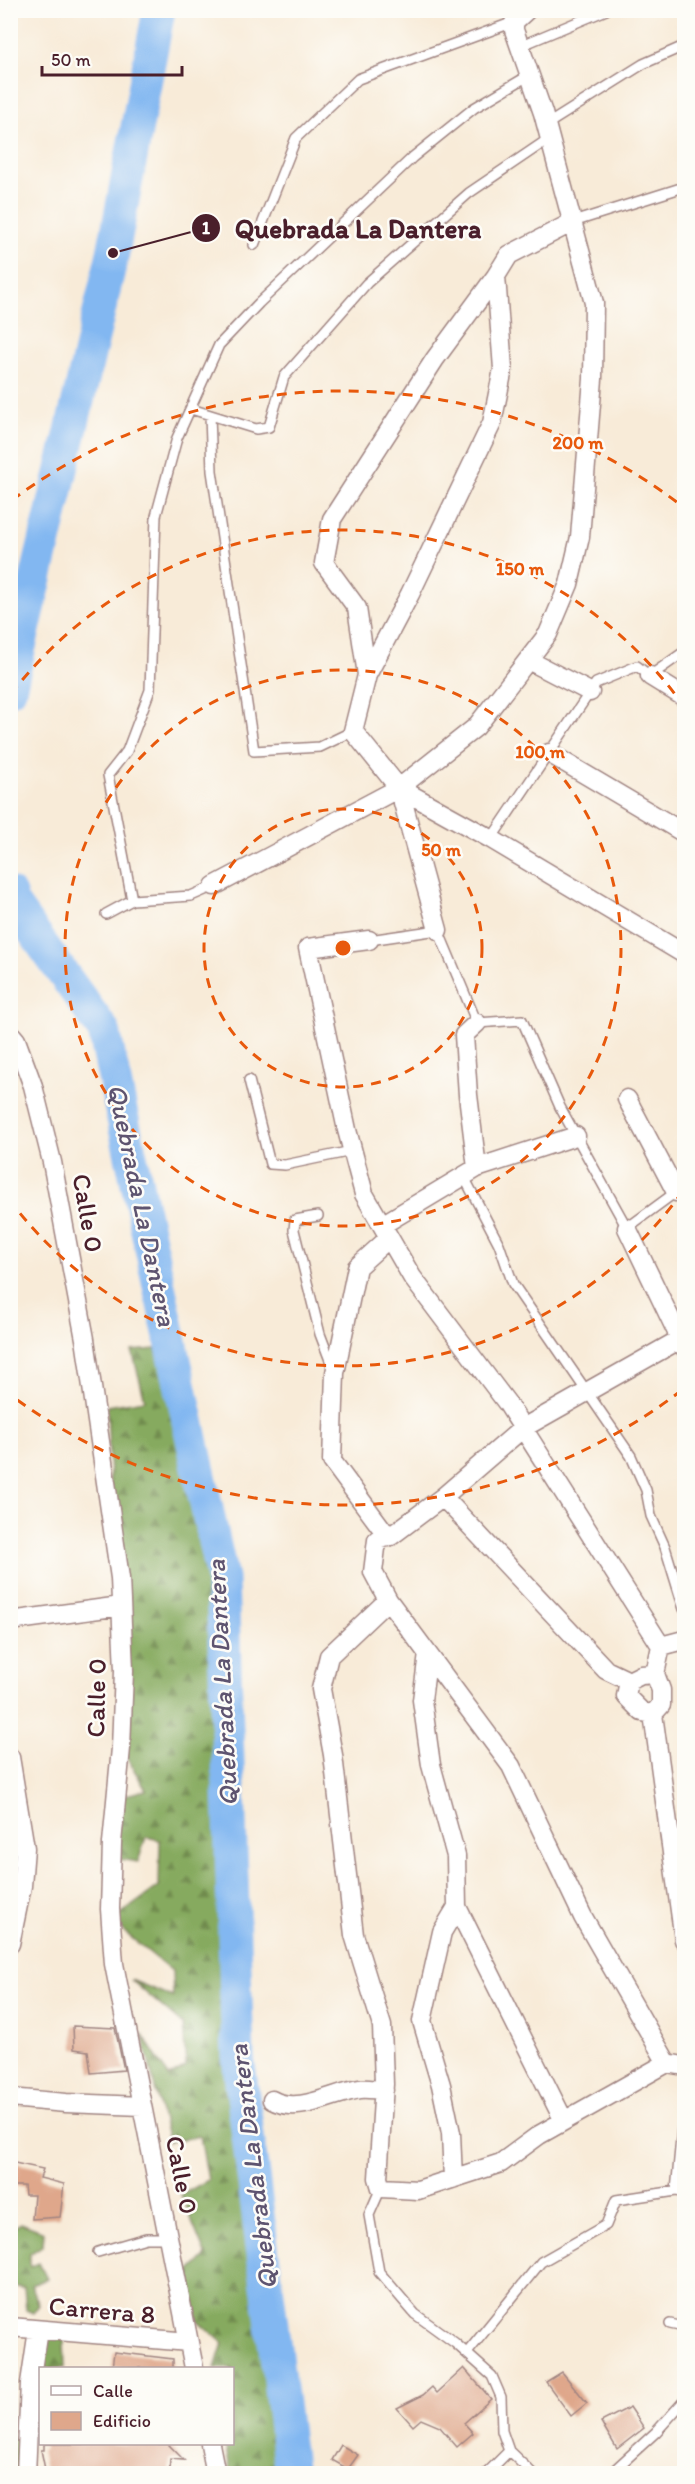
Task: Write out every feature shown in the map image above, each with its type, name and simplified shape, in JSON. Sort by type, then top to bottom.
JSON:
[{"type":"street","points":[[214,886],[399,788],[476,727],[548,634],[569,584],[580,537],[593,379],[594,303],[548,132],[514,30],[520,16]]},
{"type":"street","points":[[367,675],[357,608],[324,563],[332,519],[435,359],[509,255],[573,222]]},
{"type":"street","points":[[496,276],[503,369],[492,423],[410,594],[367,675],[353,731],[399,788],[491,838],[684,954]]},
{"type":"street","points":[[528,660],[590,692]]},
{"type":"street","points":[[650,676],[684,697]]},
{"type":"street","points":[[549,753],[684,833]]},
{"type":"street","points":[[399,788],[438,930]]},
{"type":"street","points":[[369,940],[308,948],[352,1151],[364,1194],[412,1277],[523,1428],[661,1646],[655,1674],[661,1690],[661,1705],[653,1714],[684,1940]]},
{"type":"street","points":[[470,1172],[464,1035],[477,1023]]},
{"type":"street","name":"Calle 0","points":[[10,1033],[16,1040],[33,1086],[52,1162],[85,1339],[120,1578],[124,1671],[121,1748],[112,1843],[110,1908],[114,1964],[194,2367]]},
{"type":"street","points":[[627,1099],[680,1189]]},
{"type":"street","points":[[391,1536],[383,1530],[332,1461],[335,1373],[357,1267],[386,1231],[470,1172],[576,1136]]},
{"type":"street","points":[[388,1600],[329,1656],[321,1689],[333,1755],[354,1935],[382,2026],[384,2090],[378,2178],[381,2188],[418,2190],[501,2163],[539,2135],[676,2064],[583,1917],[511,1766],[388,1600],[373,1572],[377,1540],[391,1536],[443,1497],[523,1428],[683,1341],[627,1228]]},
{"type":"street","points":[[443,1497],[606,1670],[629,1681],[655,1674]]},
{"type":"street","points":[[10,1621],[121,1606]]},
{"type":"street","points":[[661,1646],[684,1640]]},
{"type":"street","points":[[428,1654],[422,1700],[431,1765],[456,1856],[457,1906],[466,1930],[564,2121]]},
{"type":"street","points":[[629,1681],[626,1696],[642,1712],[653,1714]]},
{"type":"street","points":[[10,1757],[22,1886],[10,1944]]},
{"type":"street","points":[[453,2179],[451,2133],[441,2085],[422,2021],[442,1932],[457,1906]]},
{"type":"street","points":[[272,2100],[289,2105],[327,2099],[360,2089],[384,2090]]},
{"type":"street","points":[[10,2098],[142,2106]]},
{"type":"street","name":"Carrera 8","points":[[12,2323],[38,2330],[189,2342]]},
{"type":"street","points":[[26,2474],[30,2383],[38,2330]]},
{"type":"street","points":[[210,2445],[216,2474]]},
{"type":"lane","points":[[520,46],[606,10]]},
{"type":"lane","points":[[254,245],[296,138],[358,79],[520,16]]},
{"type":"lane","points":[[191,409],[256,429],[269,427],[285,377],[367,283],[469,193],[548,132],[643,64],[684,46]]},
{"type":"lane","points":[[132,900],[108,775],[127,751],[150,690],[156,516],[177,438],[219,345],[259,303],[413,157],[474,108],[528,76]]},
{"type":"lane","points":[[573,222],[684,187]]},
{"type":"lane","points":[[210,415],[212,471],[254,750],[320,747],[353,731]]},
{"type":"lane","points":[[491,838],[596,683],[637,666],[650,676],[684,652]]},
{"type":"lane","points":[[106,914],[132,900],[191,896],[214,886]]},
{"type":"lane","points":[[369,940],[438,930],[477,1023],[522,1020],[560,1107],[627,1228],[680,1189]]},
{"type":"lane","points":[[249,1080],[270,1164],[285,1165],[352,1151]]},
{"type":"lane","points":[[470,1172],[513,1284],[631,1456],[646,1490],[651,1516],[665,1547],[684,1609]]},
{"type":"lane","points":[[318,1216],[295,1220],[294,1230],[320,1334],[335,1373]]},
{"type":"lane","points":[[467,2353],[542,2262],[606,2225],[616,2200],[680,2192],[684,2106]]},
{"type":"lane","points":[[381,2188],[369,2215],[379,2272],[414,2314],[467,2353],[492,2376],[501,2397],[502,2431],[509,2451],[533,2474]]},
{"type":"lane","points":[[98,2252],[146,2238],[168,2238]]},
{"type":"lane","points":[[670,2324],[684,2327]]},
{"type":"lane","points":[[610,2474],[656,2432],[684,2401]]},
{"type":"lane","points":[[486,2474],[509,2451]]},
{"type":"green space","points":[[156,1349],[222,1578],[238,2057],[303,2473],[231,2473],[225,2445],[234,2445],[234,2367],[215,2367],[223,2343],[196,2319],[189,2273],[206,2256],[181,2195],[208,2180],[200,2136],[168,2142],[142,2034],[169,2077],[186,2067],[183,2025],[131,1980],[173,1997],[172,1971],[111,1921],[159,1886],[160,1840],[146,1837],[138,1862],[112,1858],[117,1797],[146,1790],[121,1748],[107,1406],[145,1400],[132,1351]]},
{"type":"green space","points":[[21,2223],[44,2232],[43,2245],[30,2254],[30,2267],[39,2263],[47,2279],[31,2285],[39,2305],[33,2313],[26,2310],[24,2288],[11,2286],[11,2229]]},
{"type":"green space","points":[[42,2335],[64,2340],[65,2367],[39,2367],[39,2384],[32,2383]]},
{"type":"green space","points":[[11,2436],[26,2441],[22,2473],[11,2474]]},
{"type":"building","points":[[73,2026],[115,2028],[124,2070],[91,2073],[88,2051],[74,2049]]},
{"type":"building","points":[[10,2162],[43,2169],[40,2178],[64,2184],[60,2217],[32,2219],[34,2195],[25,2195],[24,2186],[10,2186]]},
{"type":"building","points":[[114,2352],[173,2359],[173,2367],[112,2367]]},
{"type":"building","points":[[464,2368],[491,2399],[464,2423],[473,2433],[457,2447],[440,2427],[421,2419],[413,2426],[397,2408],[423,2395],[432,2387],[437,2393]]},
{"type":"building","points":[[562,2372],[587,2403],[571,2416],[546,2382]]},
{"type":"building","points":[[630,2407],[644,2428],[617,2449],[601,2422]]},
{"type":"building","points":[[44,2445],[169,2445],[184,2460],[170,2459],[169,2474],[46,2474],[41,2450],[44,2450]]},
{"type":"building","points":[[341,2445],[358,2455],[348,2469],[332,2460]]},
{"type":"waterway","name":"Quebrada La Dantera","points":[[10,689],[113,253],[159,10]]},
{"type":"waterway","name":"Quebrada La Dantera","points":[[10,894],[11,901],[104,1031],[222,1578],[238,2057],[291,2474]]},
{"type":"place","name":"Quebrada La Dantera","points":[[113,253]]}]
